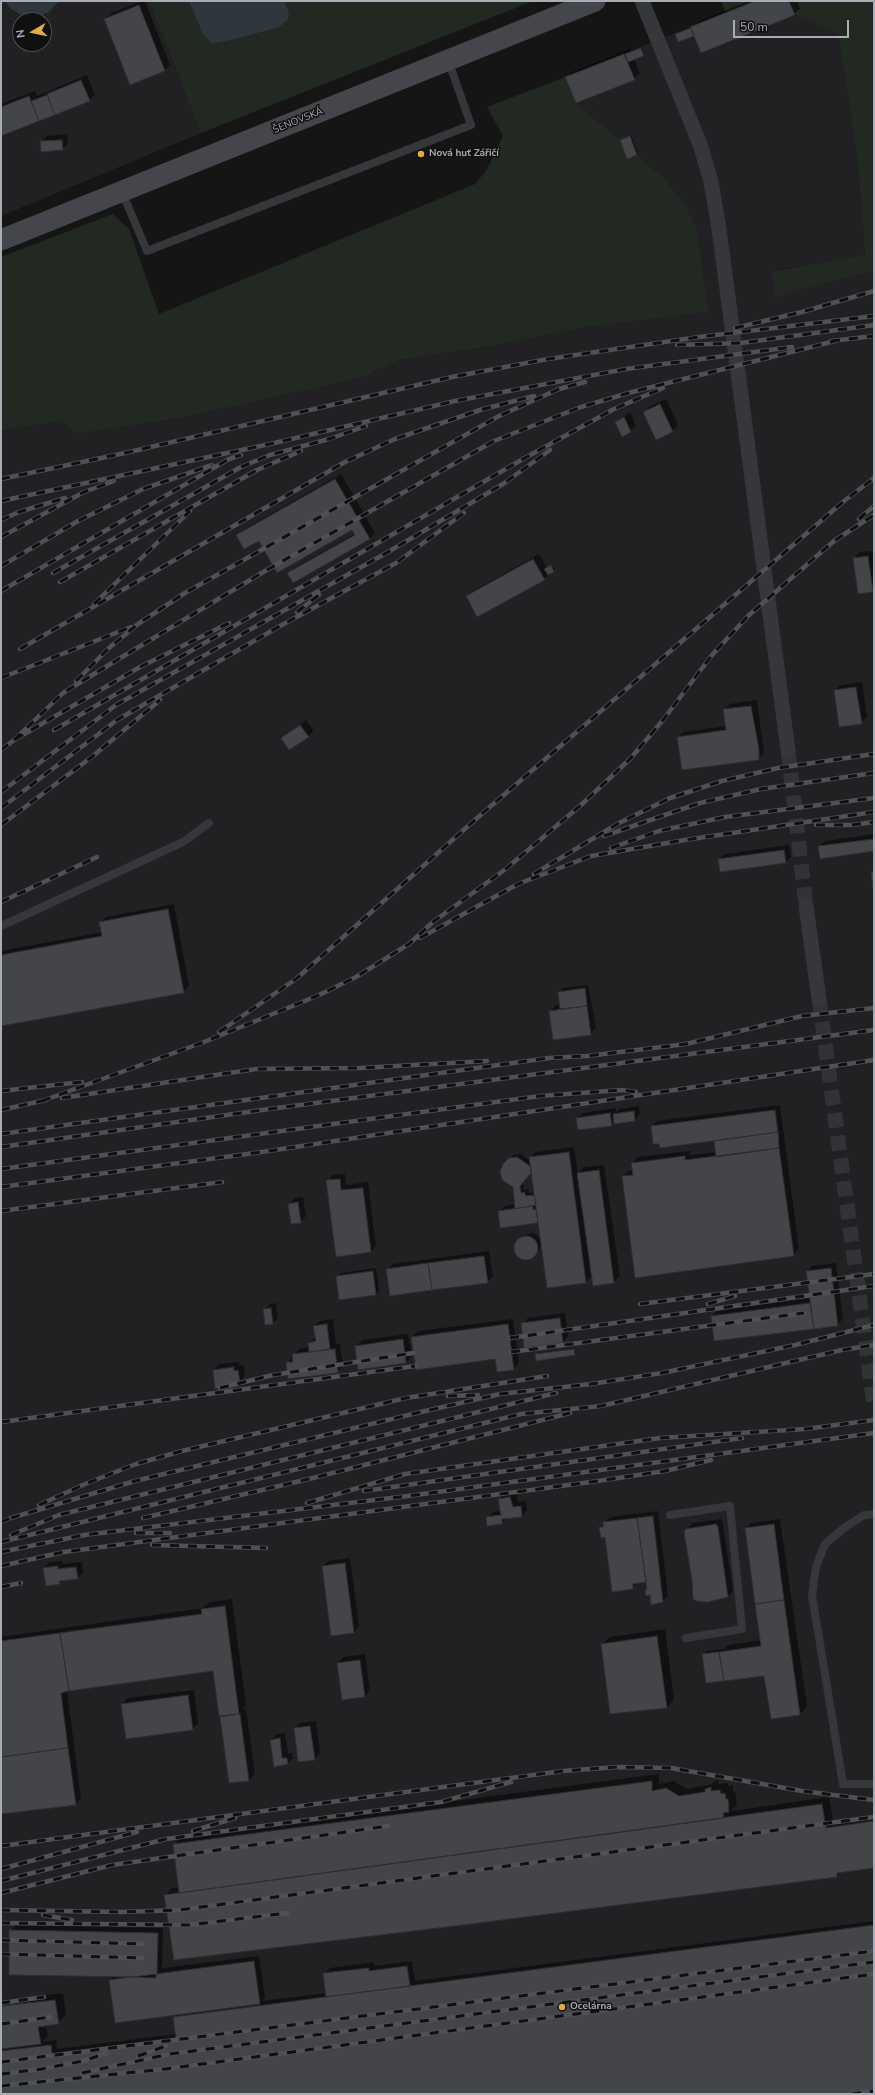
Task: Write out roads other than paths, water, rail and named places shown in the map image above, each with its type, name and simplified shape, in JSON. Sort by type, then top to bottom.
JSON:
[{"type":"street","name":"ŠENOVSKÁ","points":[[1,240],[595,1]]},
{"type":"street","points":[[642,1],[701,147],[710,182],[727,288],[788,750]]},
{"type":"street","points":[[806,906],[819,1000]]},
{"type":"lane","points":[[122,192],[147,251],[471,125],[448,60]]},
{"type":"lane","points":[[1,926],[183,842],[209,823]]},
{"type":"lane","points":[[670,1515],[730,1506],[742,1629],[686,1638]]},
{"type":"lane","points":[[874,1514],[864,1515],[844,1528],[825,1544],[816,1567],[812,1595],[843,1784],[874,1784]]},
{"type":"tunnel","points":[[788,750],[806,906]]},
{"type":"tunnel","points":[[819,999],[874,1405]]},
{"type":"railway","points":[[735,328],[802,312],[874,291]]},
{"type":"railway","points":[[1,479],[125,453],[452,377],[548,359],[699,337],[874,316]]},
{"type":"railway","points":[[677,345],[741,343],[874,325]]},
{"type":"railway","points":[[831,341],[874,336]]},
{"type":"railway","points":[[14,740],[63,693],[265,571],[494,441],[581,407],[632,392],[835,341]]},
{"type":"railway","points":[[1,501],[270,444],[455,401],[626,369],[792,347]]},
{"type":"railway","points":[[76,681],[109,648],[138,624],[185,593],[499,416],[559,389],[585,382]]},
{"type":"railway","points":[[54,730],[523,459],[614,409],[663,388]]},
{"type":"railway","points":[[20,649],[345,462],[395,439],[480,410],[534,396]]},
{"type":"railway","points":[[53,573],[241,467],[270,455],[329,439],[366,426]]},
{"type":"railway","points":[[1,792],[116,705],[388,552],[503,484],[550,450]]},
{"type":"railway","points":[[60,582],[257,470],[301,451]]},
{"type":"railway","points":[[1,591],[229,459],[241,455]]},
{"type":"railway","points":[[1,566],[78,521],[143,489],[212,465]]},
{"type":"railway","points":[[219,1032],[296,979],[476,819],[844,501],[874,478]]},
{"type":"railway","points":[[1,537],[84,492],[114,481]]},
{"type":"railway","points":[[1,520],[19,512],[65,498]]},
{"type":"railway","points":[[859,519],[874,506]]},
{"type":"railway","points":[[94,604],[190,511]]},
{"type":"railway","points":[[1,808],[117,720],[280,626],[396,563],[464,513]]},
{"type":"railway","points":[[42,1101],[204,1042],[317,996],[356,977],[409,944],[433,922],[507,868],[581,805],[630,759],[663,720],[712,655],[748,616],[834,541],[874,515]]},
{"type":"railway","points":[[297,612],[319,595]]},
{"type":"railway","points":[[1,750],[14,740],[140,667],[229,623]]},
{"type":"railway","points":[[1,678],[131,627]]},
{"type":"railway","points":[[1,825],[93,756],[160,700]]},
{"type":"railway","points":[[534,874],[619,823],[670,798],[722,781],[778,768],[874,754]]},
{"type":"railway","points":[[604,836],[700,803],[761,789],[874,773]]},
{"type":"railway","points":[[611,848],[659,831],[725,817],[874,798]]},
{"type":"railway","points":[[420,938],[518,884],[591,856],[685,840],[874,812]]},
{"type":"railway","points":[[816,825],[852,825],[874,822]]},
{"type":"railway","points":[[1,902],[97,857]]},
{"type":"railway","points":[[1,1134],[549,1058],[587,1056],[686,1044],[802,1016],[874,1008]]},
{"type":"railway","points":[[1,1147],[262,1110],[874,1030]]},
{"type":"railway","points":[[1,1187],[262,1152],[874,1060]]},
{"type":"railway","points":[[62,1098],[256,1069],[360,1068],[487,1061]]},
{"type":"railway","points":[[1,1091],[82,1082]]},
{"type":"railway","points":[[1,1169],[540,1096],[622,1090],[636,1092]]},
{"type":"railway","points":[[1,1110],[46,1100]]},
{"type":"railway","points":[[1,1211],[222,1182]]},
{"type":"railway","points":[[640,1304],[874,1274]]},
{"type":"railway","points":[[510,1338],[874,1286]]},
{"type":"railway","points":[[708,1304],[735,1296]]},
{"type":"railway","points":[[511,1352],[804,1313]]},
{"type":"railway","points":[[11,1518],[135,1481],[500,1394],[591,1384],[662,1373],[795,1345],[874,1325]]},
{"type":"railway","points":[[1,1542],[521,1414],[601,1406],[842,1350],[874,1345]]},
{"type":"railway","points":[[220,1388],[273,1375],[413,1353]]},
{"type":"railway","points":[[1,1422],[415,1366]]},
{"type":"railway","points":[[39,1505],[85,1484],[136,1464],[182,1451],[406,1398],[547,1376]]},
{"type":"railway","points":[[11,1535],[59,1515],[556,1393]]},
{"type":"railway","points":[[448,1396],[478,1395]]},
{"type":"railway","points":[[143,1518],[313,1478],[570,1413]]},
{"type":"railway","points":[[307,1503],[405,1474],[660,1438],[805,1429],[874,1420]]},
{"type":"railway","points":[[1,1552],[84,1535],[408,1496],[874,1433]]},
{"type":"railway","points":[[364,1491],[742,1438]]},
{"type":"railway","points":[[1,1566],[64,1552],[591,1482],[665,1471],[711,1460]]},
{"type":"railway","points":[[1,1522],[16,1516]]},
{"type":"railway","points":[[136,1533],[170,1533]]},
{"type":"railway","points":[[152,1545],[266,1548]]},
{"type":"railway","points":[[1,1587],[21,1583]]},
{"type":"railway","points":[[1,1846],[563,1771],[617,1767],[671,1768],[802,1791],[874,1800]]},
{"type":"railway","points":[[1,1881],[166,1839],[441,1802],[511,1782]]},
{"type":"railway","points":[[1,1910],[122,1912],[179,1910],[874,1817]]},
{"type":"railway","points":[[193,1831],[235,1818]]},
{"type":"railway","points":[[1,1893],[112,1865],[388,1826]]},
{"type":"railway","points":[[1,1869],[137,1832]]},
{"type":"railway","points":[[1,1923],[189,1925],[287,1913]]},
{"type":"railway","points":[[43,1915],[72,1920]]},
{"type":"railway","points":[[1,1940],[143,1944]]},
{"type":"railway","points":[[1,2062],[874,1951]]},
{"type":"railway","points":[[1,1954],[142,1958]]},
{"type":"railway","points":[[82,2073],[170,2054],[874,1962]]},
{"type":"railway","points":[[1,2086],[165,2069],[874,1974]]},
{"type":"railway","points":[[1,2003],[44,1997]]},
{"type":"railway","points":[[1,2024],[50,2017]]},
{"type":"railway","points":[[138,2056],[166,2046]]},
{"type":"railway","points":[[1,2074],[42,2069],[83,2061],[107,2053]]},
{"type":"railway","points":[[852,2094],[874,2091]]},
{"type":"place","name":"Nová huť Zářičí","points":[[421,154]]},
{"type":"place","name":"Ocelárna","points":[[562,2007]]}]
